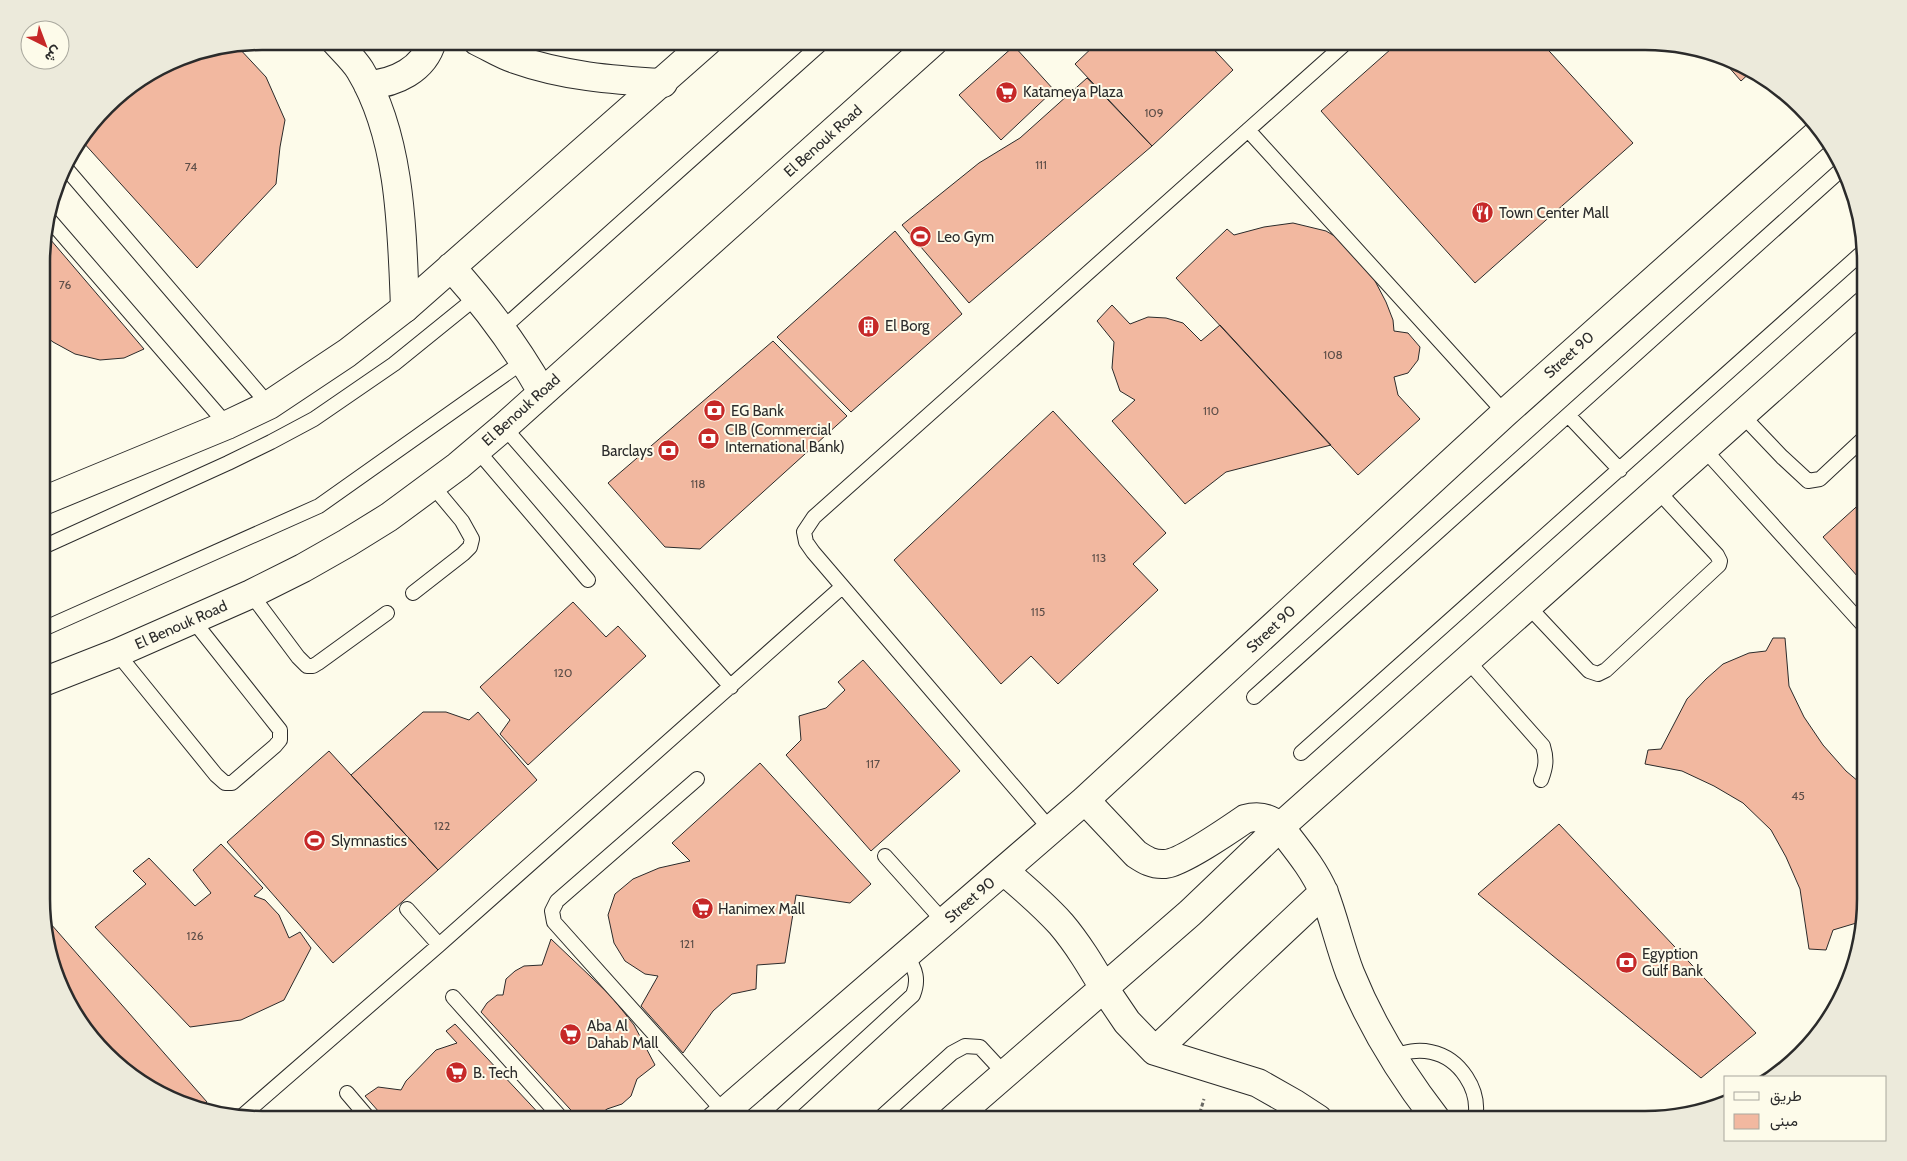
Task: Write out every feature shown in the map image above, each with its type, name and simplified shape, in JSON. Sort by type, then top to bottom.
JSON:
[{"type":"street","points":[[343,50],[359,69],[368,85],[380,116],[393,160],[400,225],[405,308]]},
{"type":"street","points":[[368,85],[384,84],[399,79],[423,59],[428,50]]},
{"type":"street","points":[[496,50],[514,59],[567,74],[617,81],[663,83]]},
{"type":"street","points":[[50,498],[227,425],[268,405],[347,352],[405,308],[698,50]]},
{"type":"street","name":"El Benouk Road","points":[[50,679],[117,653],[251,594],[347,544],[389,516],[432,485],[504,427],[924,50]]},
{"type":"street","name":"Street 90","points":[[726,1111],[1085,800],[1505,413],[1815,136]]},
{"type":"street","points":[[451,267],[478,296],[503,328],[542,392]]},
{"type":"street","points":[[962,1111],[1190,913],[1280,827],[1857,312]]},
{"type":"street","points":[[1085,800],[1136,854],[1155,864],[1175,862],[1245,820],[1254,817],[1264,817],[1280,827],[1304,858],[1324,892],[1350,972],[1368,1012],[1413,1088],[1430,1111]]},
{"type":"street","points":[[1004,870],[1035,897],[1061,925],[1085,956],[1127,1022],[1155,1051],[1258,1084],[1306,1111]]},
{"type":"street","points":[[1155,1051],[1324,892]]},
{"type":"lane","points":[[503,328],[814,50]]},
{"type":"lane","points":[[1051,830],[842,587],[806,542],[804,532],[814,516],[1338,50]]},
{"type":"lane","points":[[1248,130],[1505,413]]},
{"type":"lane","points":[[70,173],[268,405]]},
{"type":"lane","points":[[1254,697],[1837,173]]},
{"type":"lane","points":[[54,224],[227,425]]},
{"type":"lane","points":[[1301,754],[1857,257]]},
{"type":"lane","points":[[50,543],[245,455],[314,419],[394,364],[478,296]]},
{"type":"lane","points":[[50,626],[319,506],[524,361]]},
{"type":"lane","points":[[1568,415],[1620,470]]},
{"type":"lane","points":[[1742,415],[1808,481],[1820,479],[1857,445]]},
{"type":"lane","points":[[504,427],[731,686]]},
{"type":"lane","points":[[1704,449],[1857,618]]},
{"type":"lane","points":[[477,450],[588,580]]},
{"type":"lane","points":[[413,593],[463,554],[470,547],[472,539],[462,521],[432,485]]},
{"type":"lane","points":[[1528,606],[1589,671],[1598,674],[1606,670],[1719,565],[1720,561],[1717,555],[1657,490]]},
{"type":"lane","points":[[248,1111],[439,945],[842,587]]},
{"type":"lane","points":[[251,594],[298,657],[307,666],[313,666],[318,663],[387,614]]},
{"type":"lane","points":[[117,653],[220,780],[225,783],[232,783],[275,746],[280,740],[280,730],[192,619]]},
{"type":"lane","points":[[1467,660],[1543,746],[1546,766],[1541,780]]},
{"type":"lane","points":[[697,779],[558,901],[552,911],[554,922],[716,1111]]},
{"type":"lane","points":[[885,856],[945,923]]},
{"type":"lane","points":[[408,910],[439,945]]},
{"type":"lane","points":[[787,1111],[913,995],[916,987],[916,971],[906,956]]},
{"type":"lane","points":[[453,997],[555,1111]]},
{"type":"lane","points":[[888,1111],[952,1053],[965,1046],[980,1047],[1005,1074]]},
{"type":"lane","points":[[1393,1056],[1412,1051],[1422,1051],[1432,1052],[1450,1060],[1465,1074],[1474,1091],[1477,1111]]},
{"type":"lane","points":[[347,1093],[362,1111]]},
{"type":"building","name":"Katameya Plaza","points":[[1010,50],[1018,50],[1054,90],[1001,140],[959,95]]},
{"type":"building","points":[[1090,50],[1214,50],[1233,70],[1152,146],[1075,64]]},
{"type":"building","name":"Town Center Mall","points":[[1390,50],[1548,50],[1633,143],[1475,283],[1321,111]]},
{"type":"building","points":[[242,51],[266,77],[285,120],[276,184],[197,268],[85,145],[112,112],[156,78],[194,61]]},
{"type":"building","points":[[1729,67],[1747,76],[1741,81]]},
{"type":"building","points":[[1087,78],[1152,146],[969,303],[902,225],[979,163],[1020,138]]},
{"type":"building","points":[[1293,223],[1326,231],[1343,241],[1374,279],[1393,320],[1394,331],[1408,333],[1420,347],[1418,360],[1408,373],[1394,377],[1398,395],[1420,419],[1358,475],[1176,278],[1227,229],[1234,235],[1264,227]]},
{"type":"building","name":"El Borg","points":[[895,231],[962,314],[851,412],[777,337]]},
{"type":"building","points":[[51,240],[144,349],[124,358],[100,360],[75,354],[50,340]]},
{"type":"building","points":[[1112,305],[1130,324],[1148,317],[1166,318],[1183,323],[1201,341],[1220,325],[1331,445],[1226,472],[1185,504],[1112,421],[1135,400],[1120,391],[1112,368],[1114,342],[1097,321]]},
{"type":"building","points":[[773,341],[847,416],[700,549],[665,547],[608,483]]},
{"type":"building","points":[[1053,411],[1166,533],[1133,564],[1158,590],[1058,684],[1031,656],[1001,684],[894,560]]},
{"type":"building","points":[[1857,506],[1857,576],[1823,537]]},
{"type":"building","points":[[573,602],[606,637],[618,626],[646,656],[528,765],[500,734],[510,720],[480,687]]},
{"type":"building","points":[[1773,638],[1785,638],[1789,686],[1804,717],[1823,745],[1857,780],[1855,923],[1833,930],[1826,950],[1809,949],[1800,889],[1786,857],[1771,830],[1743,803],[1714,786],[1682,771],[1645,764],[1648,750],[1661,749],[1687,699],[1706,679],[1723,664],[1749,653],[1766,651]]},
{"type":"building","points":[[863,660],[960,771],[871,851],[786,755],[801,740],[799,716],[826,708],[845,690],[838,682]]},
{"type":"building","points":[[423,712],[446,712],[469,720],[478,712],[537,780],[438,870],[351,775]]},
{"type":"building","points":[[329,751],[438,870],[333,963],[227,842]]},
{"type":"building","name":"Hanimex Mall","points":[[760,763],[871,884],[850,903],[796,895],[785,963],[757,965],[756,989],[732,994],[713,1011],[683,1053],[641,1006],[658,976],[645,974],[625,961],[614,943],[608,915],[615,894],[633,879],[659,868],[690,861],[672,843]]},
{"type":"building","name":"Egyption Gulf Bank","points":[[1559,824],[1756,1033],[1701,1078],[1478,894]]},
{"type":"building","points":[[221,844],[263,888],[254,896],[265,900],[279,915],[289,938],[300,932],[311,948],[284,1000],[241,1020],[190,1027],[95,927],[146,884],[133,871],[149,858],[195,906],[211,893],[193,870]]},
{"type":"building","points":[[52,925],[207,1102],[205,1103],[194,1100],[156,1083],[122,1058],[103,1039],[78,1005],[66,980],[57,954]]},
{"type":"building","name":"Aba Al Dahab Mall","points":[[551,939],[611,996],[634,1025],[655,1065],[637,1079],[631,1096],[622,1104],[604,1111],[572,1111],[481,1012],[487,1003],[497,995],[503,995],[506,979],[515,971],[524,966],[542,965]]},
{"type":"building","name":"B. Tech","points":[[455,1024],[537,1111],[378,1111],[365,1096],[378,1087],[401,1090],[406,1081],[436,1050],[457,1043],[446,1031]]},
{"type":"place","name":"Katameya Plaza","points":[[1007,92]]},
{"type":"place","name":"Town Center Mall","points":[[1483,213]]},
{"type":"place","name":"Leo Gym","points":[[921,237]]},
{"type":"place","name":"El Borg","points":[[869,326]]},
{"type":"place","name":"EG Bank","points":[[715,411]]},
{"type":"place","name":"CIB (Commercial International Bank)","points":[[709,439]]},
{"type":"place","name":"Barclays","points":[[669,451]]},
{"type":"place","name":"Slymnastics","points":[[315,841]]},
{"type":"place","name":"Hanimex Mall","points":[[702,909]]},
{"type":"place","name":"Egyption Gulf Bank","points":[[1626,963]]},
{"type":"place","name":"Aba Al Dahab Mall","points":[[571,1035]]},
{"type":"place","name":"B. Tech","points":[[457,1073]]}]
